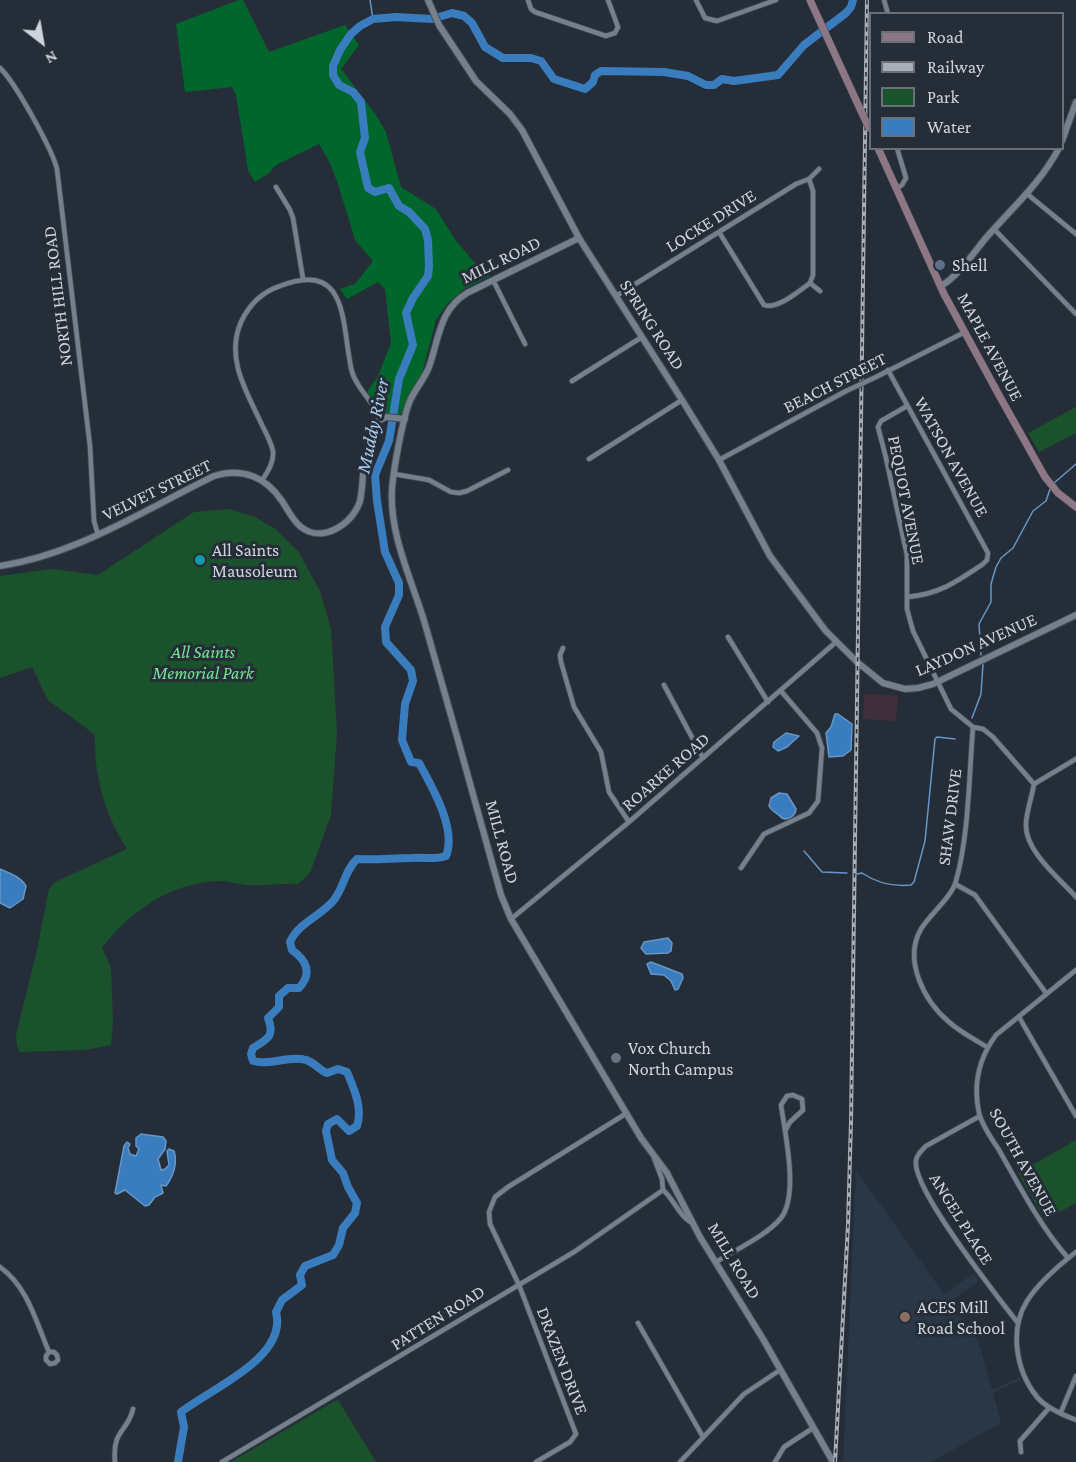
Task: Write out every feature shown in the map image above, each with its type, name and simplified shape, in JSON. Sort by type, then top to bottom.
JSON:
[{"type":"main road","points":[[810,0],[869,128]]},
{"type":"main road","name":"MAPLE AVENUE","points":[[879,150],[941,286],[965,332],[1046,477],[1058,493],[1076,507]]},
{"type":"street","name":"SPRING ROAD","points":[[428,0],[436,18],[476,81],[506,109],[522,130],[579,238],[682,400],[718,460],[770,556],[836,642],[857,662]]},
{"type":"street","points":[[528,0],[531,9],[535,12],[606,36],[615,33],[618,27],[608,0]]},
{"type":"street","points":[[696,0],[705,18],[717,21],[776,0]]},
{"type":"street","name":"NORTH HILL ROAD","points":[[0,68],[40,132],[57,169],[91,457],[94,521],[98,535]]},
{"type":"street","points":[[1064,135],[1076,102]]},
{"type":"street","points":[[896,189],[906,178],[898,150]]},
{"type":"street","points":[[941,286],[961,268],[1026,193],[1050,164],[1058,150]]},
{"type":"street","name":"LOCKE DRIVE","points":[[616,296],[796,183],[809,179],[819,168]]},
{"type":"street","points":[[718,232],[764,305],[771,307],[778,304],[810,284],[813,275],[813,190],[809,179]]},
{"type":"street","points":[[276,187],[286,201],[292,218],[303,279]]},
{"type":"street","points":[[1026,193],[1076,234]]},
{"type":"street","points":[[994,229],[1076,314]]},
{"type":"street","name":"MILL ROAD","points":[[579,238],[462,296],[445,315],[428,370],[402,419],[392,498],[399,545],[450,708],[501,896],[511,919],[641,1138],[673,1183],[693,1223],[833,1462]]},
{"type":"street","points":[[303,279],[319,281],[327,285],[338,297],[356,382],[380,418],[366,452],[358,505],[353,515],[340,527],[324,533],[304,530],[295,521],[275,491],[262,480],[270,468],[273,452],[239,374],[235,358],[238,330],[244,316],[260,297],[279,286],[303,279]]},
{"type":"street","points":[[493,280],[525,344]]},
{"type":"street","points":[[810,284],[820,291]]},
{"type":"street","name":"BEACH STREET","points":[[718,460],[965,332]]},
{"type":"street","points":[[573,381],[642,337]]},
{"type":"street","name":"WATSON AVENUE","points":[[888,370],[988,557],[983,564],[938,591],[907,597]]},
{"type":"street","points":[[589,459],[682,400]]},
{"type":"street","name":"PEQUOT AVENUE","points":[[907,406],[878,425],[907,555],[907,597],[910,622],[951,709],[974,727],[983,729],[993,737],[1035,784]]},
{"type":"street","points":[[380,418],[402,419]]},
{"type":"street","points":[[394,474],[429,480],[451,492],[459,493],[508,470]]},
{"type":"street","name":"VELVET STREET","points":[[0,566],[48,555],[98,535],[214,476],[235,472],[262,480]]},
{"type":"street","name":"LAYDON AVENUE","points":[[857,662],[878,680],[898,689],[918,688],[938,681],[1076,615]]},
{"type":"street","points":[[728,638],[768,702]]},
{"type":"street","name":"ROARKE ROAD","points":[[511,919],[629,822],[836,642]]},
{"type":"street","points":[[564,648],[560,655],[574,707],[601,752],[609,792],[629,822]]},
{"type":"street","points":[[664,685],[703,758]]},
{"type":"street","points":[[741,868],[765,834],[809,813],[818,801],[822,748],[817,733],[781,691]]},
{"type":"street","name":"SHAW DRIVE","points":[[974,727],[962,856],[955,884],[921,930],[915,948],[915,965],[921,985],[939,1013],[950,1024],[987,1047]]},
{"type":"street","points":[[1076,759],[1035,784],[1026,825],[1028,838],[1034,850],[1076,897]]},
{"type":"street","points":[[955,884],[975,895],[1046,993]]},
{"type":"street","name":"SOUTH AVENUE","points":[[1068,1258],[1044,1228],[980,1116],[976,1092],[977,1073],[987,1047],[996,1035],[1076,970]]},
{"type":"street","points":[[1070,975],[1076,981]]},
{"type":"street","points":[[1019,1017],[1076,1116]]},
{"type":"street","points":[[716,1263],[769,1229],[786,1211],[791,1186],[781,1105],[787,1096],[798,1096],[804,1104],[803,1110],[790,1122],[785,1131]]},
{"type":"street","points":[[519,1285],[490,1224],[489,1212],[495,1197],[627,1113]]},
{"type":"street","name":"ANGEL PLACE","points":[[980,1116],[926,1146],[920,1151],[915,1161],[918,1175],[953,1236],[1017,1322]]},
{"type":"street","points":[[654,1155],[663,1190],[673,1199],[687,1220],[693,1223]]},
{"type":"street","name":"PATTEN ROAD","points":[[222,1462],[592,1241],[663,1190]]},
{"type":"street","points":[[1076,1252],[1036,1288],[1025,1303],[1017,1322],[1017,1356],[1037,1398],[1049,1408],[1076,1420]]},
{"type":"street","points":[[0,1267],[21,1287],[49,1352]]},
{"type":"street","name":"DRAZEN DRIVE","points":[[519,1285],[576,1434],[570,1442],[536,1462]]},
{"type":"street","points":[[638,1323],[703,1437]]},
{"type":"street","points":[[680,1462],[744,1394],[780,1370]]},
{"type":"street","points":[[1061,1412],[1076,1376]]},
{"type":"street","points":[[1021,1452],[1020,1441],[1049,1408]]},
{"type":"street","points":[[115,1462],[116,1439],[134,1409]]},
{"type":"street","points":[[775,1462],[784,1447],[813,1428]]},
{"type":"shaded area","points":[[864,694],[898,695],[896,721],[863,719]]},
{"type":"shaded area","name":"ACES Mill Road School","points":[[856,1170],[944,1294],[974,1273],[979,1281],[950,1302],[979,1343],[992,1390],[1020,1377],[1021,1379],[993,1393],[1001,1423],[931,1462],[843,1462]]},
{"type":"green space","points":[[243,0],[269,52],[345,25],[359,45],[341,69],[374,112],[386,132],[401,187],[436,209],[454,238],[472,260],[490,276],[464,289],[447,304],[436,320],[422,374],[402,413],[398,415],[382,412],[367,392],[378,376],[391,343],[385,289],[378,282],[347,299],[340,289],[355,284],[373,261],[355,240],[338,184],[319,144],[276,165],[269,173],[255,182],[248,170],[236,95],[232,87],[185,92],[176,24]]},
{"type":"green space","points":[[1076,407],[1076,433],[1039,452],[1028,433]]},
{"type":"green space","name":"All Saints Memorial Park","points":[[229,509],[255,517],[274,528],[298,551],[320,591],[331,629],[337,733],[331,815],[310,873],[298,884],[247,885],[226,881],[202,883],[185,887],[153,901],[125,922],[102,948],[111,967],[113,1022],[111,1045],[85,1050],[20,1052],[16,1035],[49,889],[55,882],[127,849],[115,828],[103,798],[96,763],[94,734],[48,700],[32,667],[0,678],[0,576],[52,569],[98,575],[194,512]]},
{"type":"green space","points":[[1076,1140],[1076,1203],[1045,1220],[1018,1173]]},
{"type":"green space","points":[[338,1400],[376,1462],[231,1462],[333,1402]]},
{"type":"water","points":[[835,714],[852,724],[851,750],[843,756],[829,757],[826,733],[831,727]]},
{"type":"water","points":[[786,733],[799,736],[787,747],[778,751],[773,747],[774,742]]},
{"type":"water","points":[[779,793],[787,794],[796,809],[789,818],[782,818],[769,806],[771,798]]},
{"type":"water","points":[[0,869],[18,878],[26,886],[23,899],[10,908],[0,903]]},
{"type":"water","points":[[668,938],[672,943],[671,951],[668,953],[646,954],[641,948],[644,942]]},
{"type":"water","points":[[651,962],[682,974],[683,978],[678,989],[675,990],[671,981],[664,975],[651,974],[647,964]]},
{"type":"water","points":[[141,1134],[163,1137],[166,1141],[165,1149],[158,1159],[161,1170],[169,1165],[167,1151],[169,1149],[174,1151],[175,1160],[169,1182],[166,1186],[161,1185],[163,1193],[145,1206],[125,1190],[115,1193],[124,1146],[127,1142],[130,1144],[128,1148],[130,1154],[136,1156],[139,1149],[136,1146],[136,1138]]},
{"type":"waterway","points":[[370,0],[373,19]]},
{"type":"waterway","name":"Muddy River","points":[[178,1462],[184,1427],[181,1412],[244,1371],[259,1358],[270,1344],[277,1329],[276,1312],[282,1300],[302,1285],[300,1275],[305,1266],[333,1255],[339,1245],[343,1228],[355,1213],[357,1203],[343,1173],[332,1160],[326,1131],[328,1124],[337,1119],[349,1131],[357,1126],[358,1105],[347,1072],[338,1069],[327,1073],[309,1061],[300,1059],[253,1061],[251,1054],[253,1048],[269,1036],[271,1029],[268,1018],[279,1007],[279,996],[288,988],[299,988],[306,977],[304,962],[292,950],[290,942],[304,924],[334,900],[357,859],[438,858],[446,856],[449,845],[442,808],[419,763],[411,762],[402,740],[405,704],[413,681],[411,670],[386,642],[385,627],[399,595],[399,583],[385,552],[375,475],[389,441],[399,379],[413,345],[406,313],[428,276],[428,240],[425,229],[409,212],[399,206],[389,188],[375,192],[368,188],[360,152],[365,138],[361,102],[353,92],[339,85],[333,75],[333,66],[340,50],[351,34],[373,19],[396,17],[432,19],[452,13],[464,16],[472,23],[485,47],[503,58],[531,58],[541,61],[554,79],[585,89],[593,82],[595,75],[601,71],[664,72],[688,76],[706,85],[714,85],[722,79],[734,81],[778,75],[804,45],[846,13],[853,0]]},
{"type":"waterway","points":[[1054,483],[1076,464]]},
{"type":"waterway","points":[[981,655],[979,624],[991,602],[991,584],[996,567],[1001,558],[1013,548],[1033,511],[1046,501],[1050,489]]},
{"type":"waterway","points":[[972,718],[981,694],[983,664]]},
{"type":"waterway","points":[[857,874],[862,873],[879,882],[892,885],[911,885],[914,882],[925,841],[935,739],[937,737],[955,739]]},
{"type":"waterway","points":[[804,851],[822,872],[847,873]]},
{"type":"railway","points":[[835,1462],[848,1225],[851,1121],[867,0]]},
{"type":"place","name":"Shell","points":[[940,265]]},
{"type":"place","name":"All Saints Mausoleum","points":[[200,560]]},
{"type":"place","name":"Vox Church North Campus","points":[[616,1058]]},
{"type":"place","name":"ACES Mill Road School","points":[[905,1317]]}]
